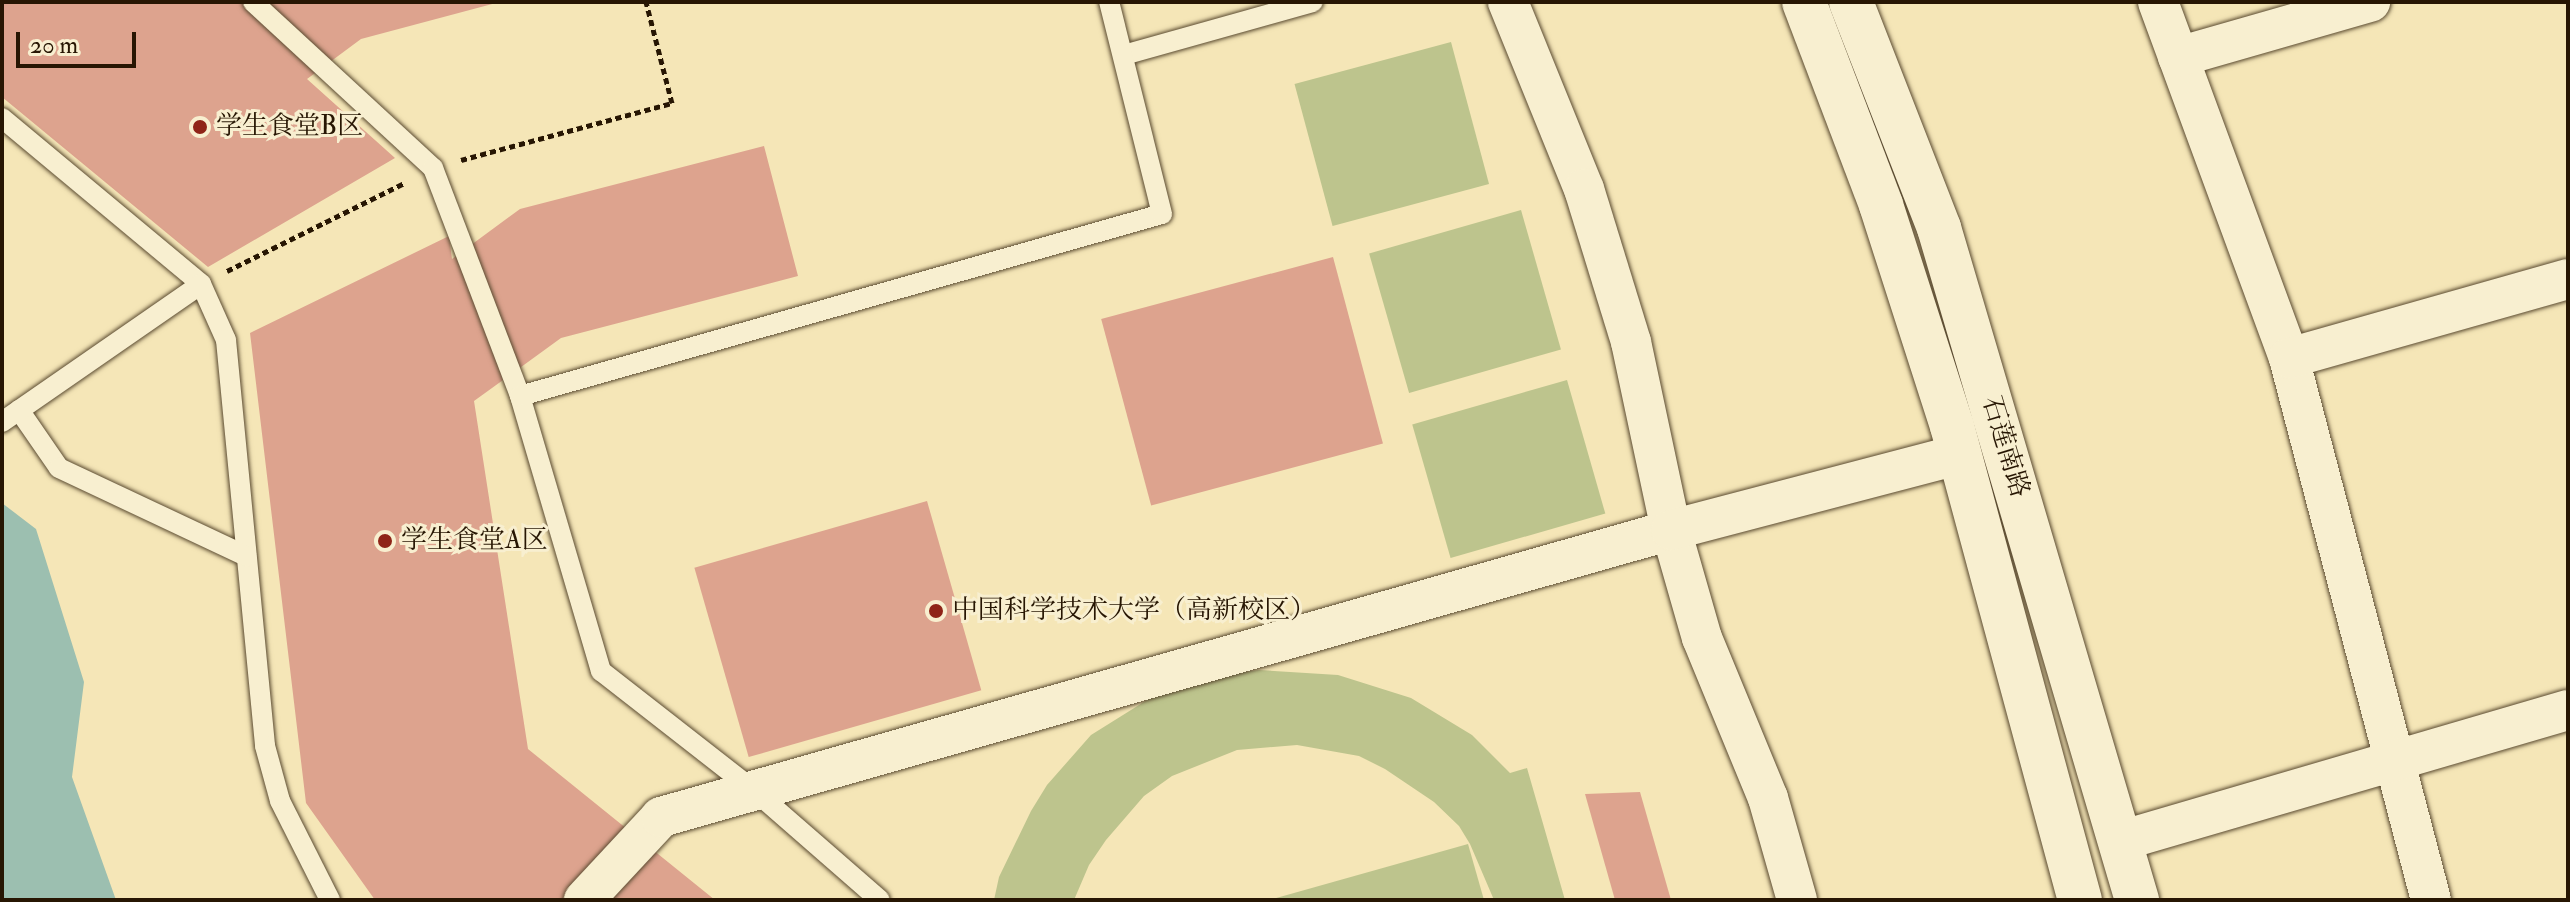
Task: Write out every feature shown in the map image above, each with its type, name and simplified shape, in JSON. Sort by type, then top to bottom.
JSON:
[{"type":"street","points":[[1508,2],[1589,204],[1631,342],[1671,530],[1702,638],[1768,798],[1797,900]]},
{"type":"street","name":"石莲南路","points":[[1804,2],[1881,205],[1960,454],[2080,900]]},
{"type":"street","name":"石莲南路","points":[[1851,2],[1939,228],[2137,900]]},
{"type":"street","points":[[2158,2],[2289,358],[2392,762],[2431,900]]},
{"type":"street","points":[[2178,57],[2370,2]]},
{"type":"street","points":[[2289,358],[2568,279]]},
{"type":"street","points":[[584,900],[661,817],[1671,530],[1960,454]]},
{"type":"street","points":[[2120,841],[2568,710]]},
{"type":"lane","points":[[253,2],[433,168],[520,396],[601,671],[756,792],[880,900]]},
{"type":"lane","points":[[520,396],[1162,214],[1109,2]]},
{"type":"lane","points":[[1124,55],[1313,2]]},
{"type":"lane","points":[[2,118],[201,284],[226,340],[265,746],[280,801],[330,900]]},
{"type":"lane","points":[[201,284],[10,416],[59,468],[246,556]]},
{"type":"path","points":[[201,284],[433,168],[672,103],[646,2]]},
{"type":"green space","points":[[1451,42],[1489,184],[1333,226],[1295,84]]},
{"type":"green space","points":[[1521,210],[1561,349],[1409,393],[1369,254]]},
{"type":"green space","points":[[1567,380],[1605,514],[1451,558],[1412,424]]},
{"type":"green space","points":[[1259,670],[1338,675],[1411,698],[1472,735],[1510,773],[1527,768],[1565,900],[1494,900],[1459,826],[1434,802],[1385,769],[1359,756],[1297,745],[1237,750],[1172,776],[1144,796],[1106,840],[1089,865],[1074,900],[994,900],[999,877],[1031,811],[1047,785],[1091,735],[1155,695],[1228,674]]},
{"type":"green space","points":[[1468,844],[1484,900],[1269,900]]},
{"type":"shaded area","points":[[2,503],[36,529],[84,682],[72,777],[116,900],[2,900]]},
{"type":"building","name":"学生食堂B区","points":[[2,2],[496,3],[361,39],[307,79],[395,158],[208,267],[2,97]]},
{"type":"building","name":"学生食堂A区","points":[[764,146],[798,276],[561,338],[474,401],[528,749],[715,900],[375,900],[306,803],[250,333],[449,236],[452,259],[520,209]]},
{"type":"building","points":[[1333,257],[1383,443],[1151,506],[1101,319]]},
{"type":"building","points":[[927,501],[981,690],[749,757],[694,568]]},
{"type":"building","points":[[1640,792],[1671,900],[1615,900],[1585,794]]},
{"type":"place","name":"学生食堂B区","points":[[200,127]]},
{"type":"place","name":"学生食堂A区","points":[[385,541]]},
{"type":"place","name":"中国科学技术大学（高新校区）","points":[[936,611]]}]
